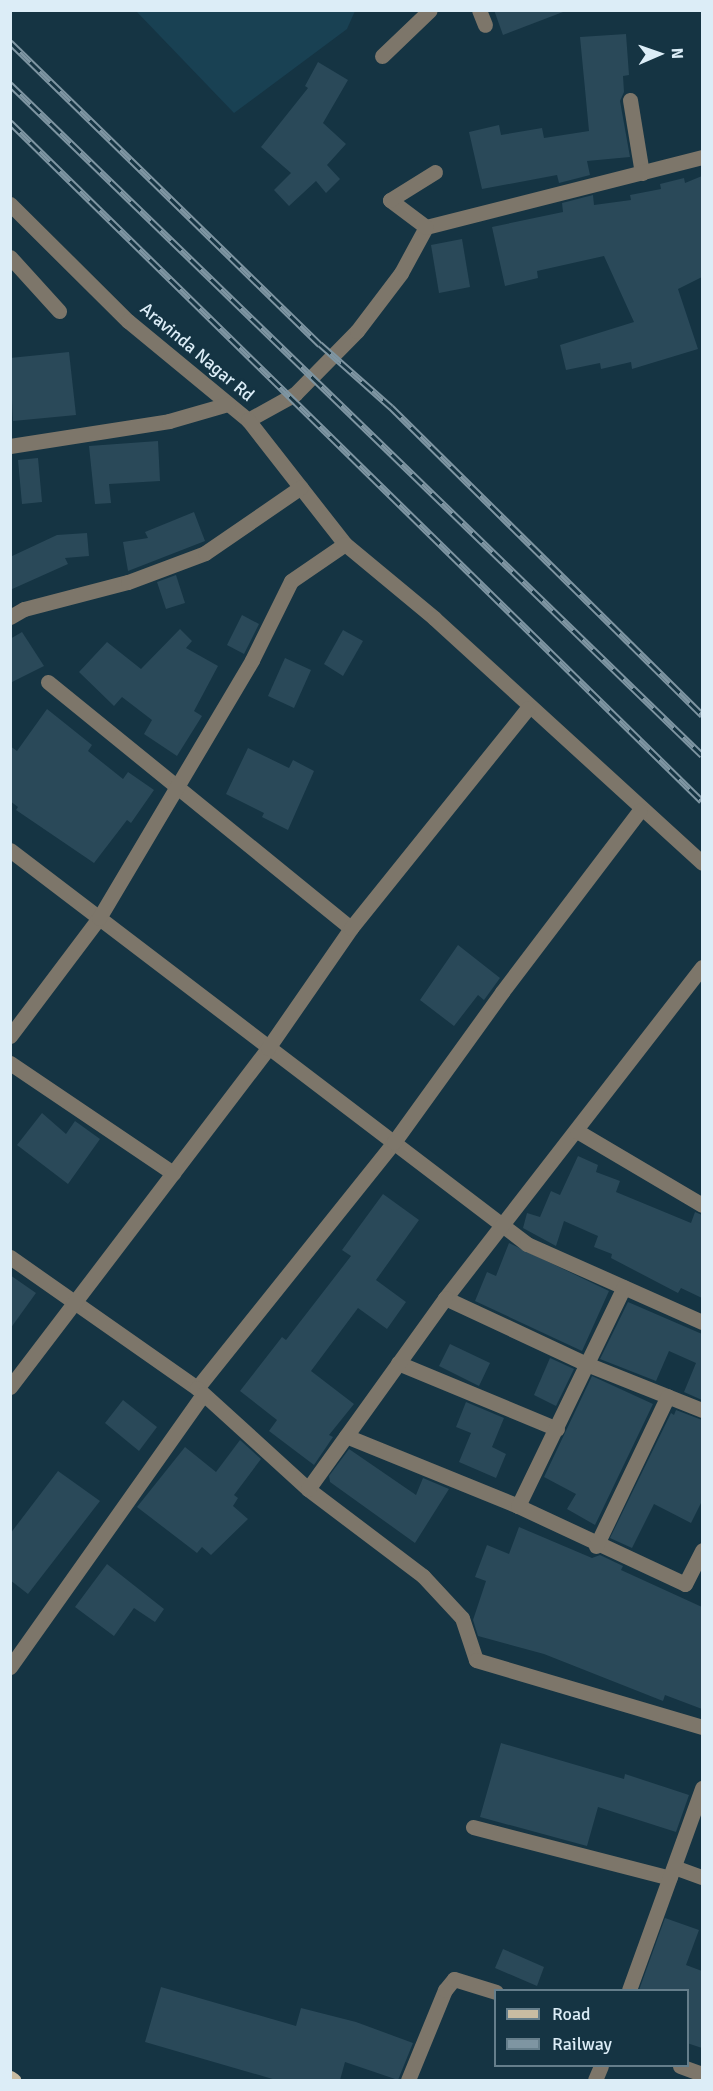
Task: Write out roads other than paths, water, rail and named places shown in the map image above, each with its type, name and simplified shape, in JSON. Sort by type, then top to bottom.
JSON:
[{"type":"street","points":[[382,56],[430,10]]},
{"type":"street","points":[[630,100],[642,173]]},
{"type":"street","points":[[435,172],[390,200],[426,227],[702,157]]},
{"type":"street","name":"Aravinda Nagar Rd","points":[[11,206],[128,321],[248,420],[295,394],[357,331],[401,273],[426,227]]},
{"type":"street","points":[[10,257],[59,311]]},
{"type":"street","points":[[10,446],[169,421],[228,404]]},
{"type":"street","points":[[248,420],[345,544],[434,618],[528,708],[702,863]]},
{"type":"street","points":[[10,617],[24,609],[128,582],[205,553],[301,487]]},
{"type":"street","points":[[10,1036],[99,918],[252,660],[291,581],[345,544]]},
{"type":"street","points":[[48,682],[351,928]]},
{"type":"street","points":[[10,1387],[268,1048],[351,928],[528,708]]},
{"type":"street","points":[[10,1667],[200,1391],[394,1142],[502,992],[640,810]]},
{"type":"street","points":[[10,850],[268,1048],[503,1221],[527,1244],[702,1322]]},
{"type":"street","points":[[308,1489],[503,1221],[577,1131],[702,967]]},
{"type":"street","points":[[10,1063],[173,1173]]},
{"type":"street","points":[[577,1131],[702,1205]]},
{"type":"street","points":[[10,1257],[200,1391],[308,1489],[423,1576],[462,1618],[476,1660],[702,1726]]},
{"type":"street","points":[[518,1506],[589,1365],[624,1287]]},
{"type":"street","points":[[445,1298],[589,1365],[702,1410]]},
{"type":"street","points":[[398,1363],[557,1429]]},
{"type":"street","points":[[596,1545],[668,1396]]},
{"type":"street","points":[[346,1436],[518,1506],[596,1545],[685,1584],[702,1550]]},
{"type":"street","points":[[629,1989],[702,1788]]},
{"type":"street","points":[[473,1827],[672,1873],[702,1877]]},
{"type":"street","points":[[408,2080],[445,1990],[454,1979],[494,1992]]},
{"type":"street","points":[[683,2067],[702,2074]]},
{"type":"railway","points":[[10,42],[320,344],[391,407],[702,715]]},
{"type":"railway","points":[[10,84],[702,755]]},
{"type":"railway","points":[[10,122],[702,801]]}]
